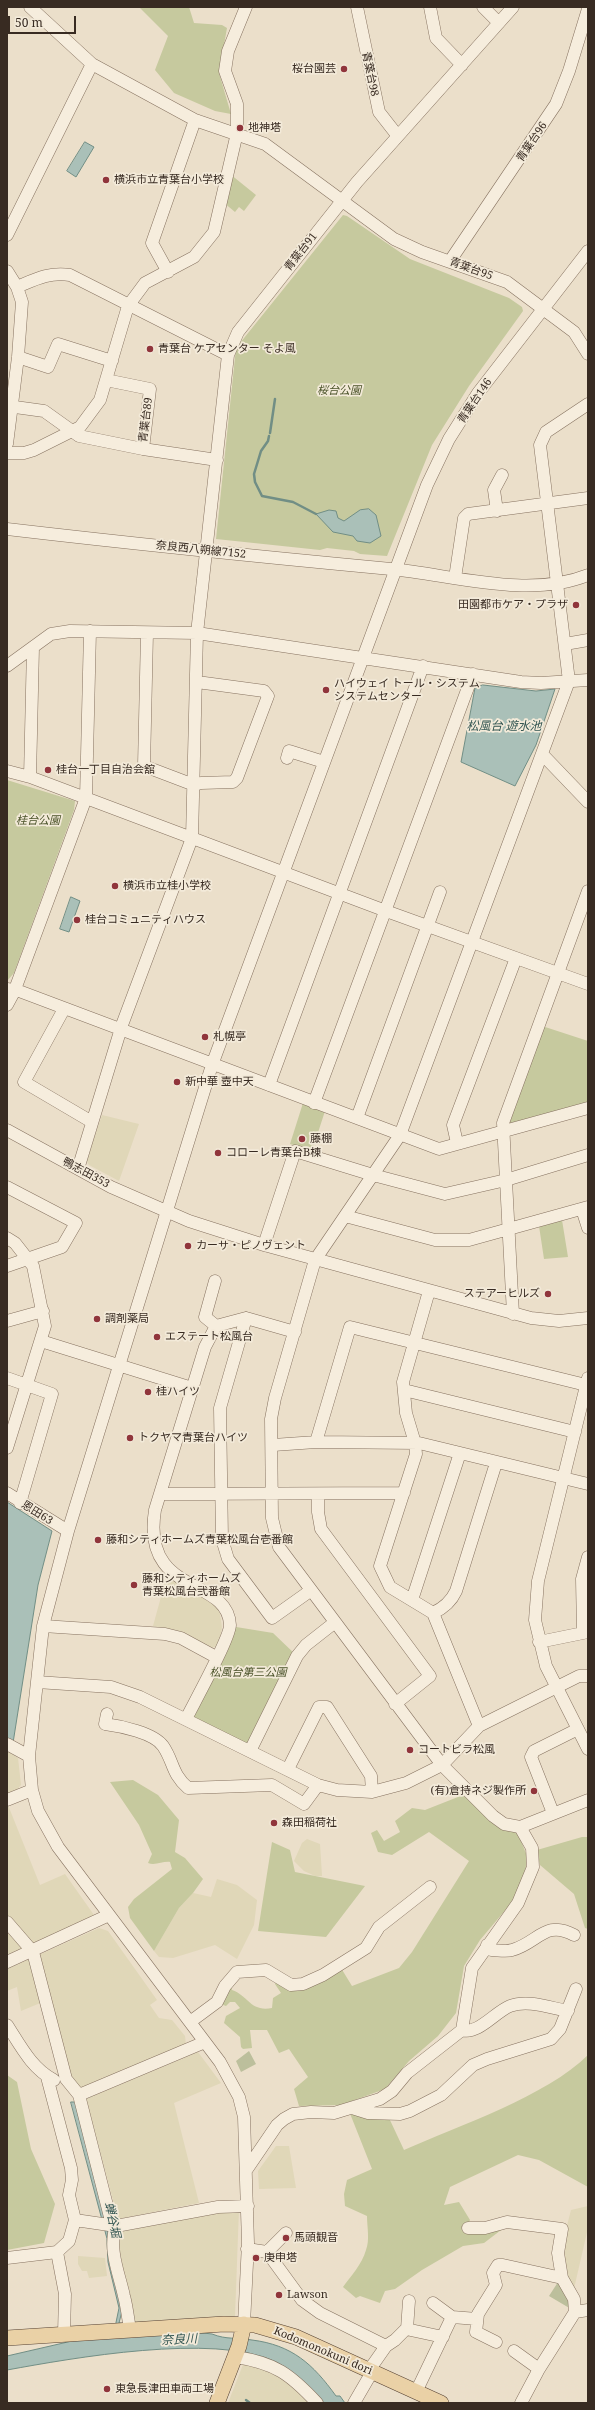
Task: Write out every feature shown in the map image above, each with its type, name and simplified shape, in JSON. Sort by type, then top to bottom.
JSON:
[{"type":"main road","name":"Kodomonokuni dori","points":[[7,2338],[127,2330],[243,2330],[265,2327],[296,2337],[442,2403]]},
{"type":"main road","points":[[217,2403],[236,2355],[243,2330]]},
{"type":"street","name":"青葉台95","points":[[30,7],[92,64],[195,120],[237,133],[265,144],[394,240],[422,252],[507,282],[574,332],[588,354]]},
{"type":"street","points":[[7,453],[24,453],[34,450],[80,427],[100,400],[128,306],[145,283],[194,257],[214,232],[237,133],[237,104],[225,71],[228,50],[246,7]]},
{"type":"street","name":"青葉台98","points":[[357,7],[379,112],[397,135]]},
{"type":"street","points":[[430,7],[436,38],[462,65]]},
{"type":"street","points":[[483,7],[499,23]]},
{"type":"street","name":"青葉台91","points":[[78,1169],[121,1030],[192,838],[197,633],[228,355],[238,332],[342,200],[397,135],[513,7]]},
{"type":"street","name":"青葉台96","points":[[450,261],[556,104],[569,71],[588,9]]},
{"type":"street","points":[[7,235],[92,64]]},
{"type":"street","points":[[168,272],[152,242],[195,120]]},
{"type":"street","name":"青葉台146","points":[[243,2330],[248,2206],[244,2117],[238,2097],[229,2076],[109,1916],[47,1829],[38,1811],[32,1790],[29,1756],[42,1626],[68,1531],[212,1065],[284,872],[361,658],[427,485],[449,439],[478,393],[545,309],[588,251]]},
{"type":"street","points":[[7,271],[17,287],[22,302],[18,357],[9,402],[7,444]]},
{"type":"street","points":[[17,287],[44,275],[56,273],[70,276],[228,355]]},
{"type":"street","points":[[18,357],[48,367],[58,344],[112,361]]},
{"type":"street","name":"青葉台89","points":[[106,380],[150,389],[143,449]]},
{"type":"street","points":[[9,402],[15,407],[44,411],[74,430],[79,436],[143,449],[217,460]]},
{"type":"street","points":[[588,404],[546,432],[540,445],[569,681],[400,1135],[315,1260],[274,1405],[272,1418],[272,1518],[278,1547],[334,1624],[442,1765],[493,1816],[504,1824],[520,1827],[588,1800]]},
{"type":"street","points":[[497,510],[494,490],[502,475]]},
{"type":"street","points":[[455,578],[464,518],[468,514],[588,498]]},
{"type":"street","name":"奈良西八朔線7152","points":[[7,529],[395,570],[505,584],[542,585],[588,574]]},
{"type":"street","points":[[7,666],[51,634],[70,631],[197,633],[521,682],[588,680]]},
{"type":"street","points":[[7,1005],[11,991],[86,798],[90,631]]},
{"type":"street","points":[[147,633],[144,766],[194,785],[201,783],[233,782],[237,778],[268,696],[264,691],[197,682]]},
{"type":"street","points":[[565,644],[588,640]]},
{"type":"street","points":[[30,777],[33,647]]},
{"type":"street","points":[[269,1084],[423,666]]},
{"type":"street","points":[[314,1103],[473,674]]},
{"type":"street","points":[[289,751],[324,762]]},
{"type":"street","points":[[542,754],[586,794]]},
{"type":"street","points":[[7,771],[30,777],[386,911],[588,984]]},
{"type":"street","points":[[513,1314],[503,1123],[558,973],[586,905],[588,891]]},
{"type":"street","points":[[357,1118],[440,892]]},
{"type":"street","points":[[457,1143],[453,1125],[516,958]]},
{"type":"street","points":[[11,991],[19,991],[212,1065],[269,1084],[314,1103],[439,1149],[588,1108]]},
{"type":"street","points":[[64,1009],[24,1082],[92,1122]]},
{"type":"street","name":"鴨志田353","points":[[7,1130],[78,1169],[166,1212],[264,1245],[429,1292],[513,1314],[559,1321],[588,1318]]},
{"type":"street","points":[[264,1245],[295,1151],[373,1175],[445,1194],[506,1180],[588,1154]]},
{"type":"street","points":[[7,1186],[76,1224],[62,1247],[7,1266]]},
{"type":"street","points":[[345,1216],[435,1240],[469,1240],[585,1208],[588,1228]]},
{"type":"street","points":[[7,1238],[15,1243],[33,1266],[45,1326],[7,1446]]},
{"type":"street","points":[[215,1281],[205,1318],[216,1326]]},
{"type":"street","points":[[429,1292],[403,1382],[406,1413],[416,1443],[416,1454],[380,1566],[390,1587],[434,1613],[479,1726]]},
{"type":"street","points":[[7,1321],[43,1311]]},
{"type":"street","points":[[186,1719],[216,1657],[224,1644],[230,1626],[228,1616],[221,1603],[177,1577],[160,1560],[154,1545],[152,1529],[155,1510],[205,1347],[216,1326],[246,1318],[294,1332]]},
{"type":"street","points":[[246,1318],[220,1408],[222,1539],[228,1559],[272,1618],[310,1591]]},
{"type":"street","points":[[316,1442],[350,1327],[587,1382],[576,1432],[538,1581],[536,1620],[539,1642],[546,1666],[588,1749]]},
{"type":"street","points":[[41,1341],[192,1388]]},
{"type":"street","points":[[7,1378],[52,1394],[20,1503]]},
{"type":"street","points":[[404,1390],[576,1432]]},
{"type":"street","points":[[273,1445],[316,1442],[416,1443],[588,1484]]},
{"type":"street","points":[[412,1600],[460,1453]]},
{"type":"street","points":[[434,1613],[443,1608],[452,1600],[456,1591],[496,1463]]},
{"type":"street","name":"恩田63","points":[[7,1493],[20,1503],[68,1531]]},
{"type":"street","points":[[161,1494],[404,1493]]},
{"type":"street","points":[[318,1494],[318,1512],[321,1529],[430,1676],[395,1704]]},
{"type":"street","points":[[539,1642],[585,1632],[582,1580],[588,1557]]},
{"type":"street","points":[[250,1750],[297,1656],[306,1645],[334,1624]]},
{"type":"street","points":[[42,1626],[165,1634],[181,1638],[216,1657]]},
{"type":"street","points":[[37,1682],[111,1687],[140,1697],[318,1784],[337,1790],[372,1792],[406,1783],[442,1765],[479,1726],[579,1676],[588,1676]]},
{"type":"street","points":[[288,1769],[319,1706],[327,1708],[371,1776],[372,1792]]},
{"type":"street","points":[[107,1714],[106,1724],[141,1733],[163,1745],[177,1779],[188,1788],[272,1785],[304,1804],[318,1784]]},
{"type":"street","points":[[553,1813],[531,1757],[534,1751],[578,1729]]},
{"type":"street","points":[[7,1744],[29,1756]]},
{"type":"street","points":[[7,1800],[32,1790]]},
{"type":"street","points":[[462,2030],[472,1968],[518,1903],[533,1867],[532,1848],[520,1827]]},
{"type":"street","points":[[190,2022],[217,2002],[225,1986],[237,1972],[266,1970],[291,1985],[303,1984],[323,1975],[366,1948],[379,1927],[430,1887]]},
{"type":"street","points":[[7,1962],[33,1952],[109,1916]]},
{"type":"street","points":[[7,1922],[33,1952],[66,2079],[76,2093],[111,2221],[108,2225]]},
{"type":"street","points":[[487,1945],[491,1950],[514,1950],[551,1929],[558,1928],[574,1935]]},
{"type":"street","points":[[247,2169],[277,2125],[284,2119],[293,2114],[312,2112],[334,2113],[380,2099],[392,2091],[407,2073],[462,2030],[471,2030],[509,2006],[520,2004],[568,2011],[560,2029],[551,2039],[487,2059],[473,2065],[441,2095],[410,2111],[400,2114],[368,2113],[352,2108]]},
{"type":"street","points":[[7,2025],[26,2055],[47,2077],[76,2093]]},
{"type":"street","points":[[76,2093],[205,2042]]},
{"type":"street","points":[[7,2258],[57,2252],[69,2241],[74,2220],[69,2195],[72,2180],[71,2168],[47,2077]]},
{"type":"street","points":[[74,2220],[108,2225],[218,2207],[248,2206]]},
{"type":"street","points":[[468,2228],[485,2228],[507,2222],[562,2229],[558,2253],[562,2278],[574,2299],[575,2312],[538,2369],[521,2403]]},
{"type":"street","points":[[108,2225],[114,2233],[114,2253],[125,2297],[127,2330]]},
{"type":"street","points":[[267,2252],[286,2233]]},
{"type":"street","points":[[247,2250],[267,2252],[302,2300],[320,2314],[386,2346]]},
{"type":"street","points":[[57,2252],[65,2294],[64,2334]]},
{"type":"street","points":[[496,2342],[476,2332],[477,2320],[496,2285],[493,2273],[498,2266],[503,2264],[562,2278]]},
{"type":"street","points":[[354,2403],[372,2372],[372,2366],[386,2346],[407,2329],[409,2301]]},
{"type":"street","points":[[433,2303],[452,2317],[477,2320]]},
{"type":"street","points":[[575,2312],[588,2310]]},
{"type":"street","points":[[416,2392],[452,2317]]},
{"type":"street","points":[[407,2329],[443,2337]]},
{"type":"street","points":[[514,2351],[538,2369]]},
{"type":"street","points":[[236,2355],[280,2369],[296,2380],[317,2403]]},
{"type":"shaded area","points":[[102,1115],[139,1124],[119,1181],[89,1165],[86,1160]]},
{"type":"shaded area","points":[[167,1575],[206,1597],[219,1608],[222,1627],[219,1646],[211,1648],[187,1635],[153,1626]]},
{"type":"shaded area","points":[[7,1750],[18,1758],[21,1785],[16,1791],[7,1795]]},
{"type":"shaded area","points":[[8,1805],[40,1885],[65,1874],[94,1915],[92,1922],[7,1957]]},
{"type":"shaded area","points":[[307,1839],[320,1844],[322,1876],[315,1876],[304,1871],[294,1861],[302,1843]]},
{"type":"shaded area","points":[[217,1879],[237,1885],[257,1900],[254,1925],[237,1959],[215,1945],[173,1958],[159,1957],[154,1951],[179,1908],[193,1893],[211,1897]]},
{"type":"shaded area","points":[[99,1928],[108,1931],[157,2000],[150,2005],[159,2018],[172,2020],[185,2036],[186,2045],[80,2089],[70,2077],[50,1999],[21,2011],[17,1987],[7,1991],[7,1969]]},
{"type":"shaded area","points":[[198,2052],[221,2083],[174,2103],[199,2203],[118,2219],[86,2099]]},
{"type":"shaded area","points":[[276,2146],[289,2146],[296,2188],[259,2189],[258,2171]]},
{"type":"shaded area","points":[[588,2206],[588,2228],[573,2293],[560,2253],[571,2210]]},
{"type":"shaded area","points":[[239,2209],[235,2316],[233,2318],[132,2323],[118,2255],[116,2226]]},
{"type":"shaded area","points":[[78,2256],[105,2258],[107,2276],[89,2278],[87,2271],[82,2271],[78,2264]]},
{"type":"shaded area","points":[[244,2362],[270,2368],[312,2403],[228,2403]]},
{"type":"green space","points":[[139,7],[189,7],[194,23],[222,25],[227,28],[219,73],[231,114],[215,111],[174,93],[155,70],[168,36]]},
{"type":"green space","points":[[230,174],[256,195],[244,211],[239,207],[235,212],[223,202]]},
{"type":"green space","name":"桜台公園","points":[[343,215],[347,216],[410,259],[509,298],[522,307],[523,311],[469,386],[432,445],[387,556],[360,554],[354,551],[327,548],[320,550],[216,539],[236,348]]},
{"type":"green space","name":"桂台公園","points":[[7,780],[75,801],[74,810],[14,973],[7,981]]},
{"type":"green space","points":[[539,1025],[588,1041],[588,1108],[504,1131]]},
{"type":"green space","points":[[303,1103],[325,1111],[312,1151],[290,1144]]},
{"type":"green space","points":[[562,1220],[568,1257],[544,1259],[539,1226]]},
{"type":"green space","name":"松風台第三公園","points":[[230,1626],[273,1633],[297,1656],[250,1751],[189,1718]]},
{"type":"green space","points":[[133,1780],[158,1795],[179,1820],[175,1852],[185,1858],[203,1879],[193,1893],[179,1908],[154,1951],[130,1918],[128,1907],[134,1899],[172,1869],[170,1862],[153,1864],[148,1863],[152,1854],[139,1825],[110,1782]]},
{"type":"green space","points":[[463,1795],[502,1828],[517,1831],[527,1856],[525,1875],[513,1901],[480,1940],[464,1966],[456,2013],[438,2036],[409,2061],[385,2089],[341,2105],[299,2106],[294,2089],[308,2077],[289,2049],[279,2053],[267,2030],[250,2030],[252,2048],[243,2049],[241,2047],[240,2037],[224,2023],[226,2016],[240,2008],[235,2002],[230,2002],[226,2006],[218,2003],[231,1984],[232,1990],[254,2006],[265,2009],[272,2008],[273,1998],[281,1993],[275,1984],[276,1981],[292,1989],[341,1968],[352,1986],[399,1968],[412,1952],[469,1861],[429,1832],[392,1855],[378,1852],[371,1833],[377,1830],[384,1841],[400,1832],[395,1821],[412,1808],[425,1810]]},
{"type":"green space","points":[[582,1837],[588,1837],[588,1929],[585,1928],[574,1894],[540,1865],[537,1850]]},
{"type":"green space","points":[[272,1842],[290,1850],[295,1872],[365,1886],[326,1937],[258,1931]]},
{"type":"green space","points":[[249,2051],[256,2064],[241,2072],[236,2061]]},
{"type":"green space","points":[[588,2055],[588,2187],[539,2160],[518,2155],[450,2187],[444,2205],[459,2202],[470,2220],[466,2229],[509,2224],[484,2243],[463,2246],[422,2270],[395,2289],[385,2291],[380,2303],[360,2296],[356,2298],[343,2287],[362,2260],[368,2238],[367,2216],[345,2206],[344,2194],[347,2180],[372,2169],[349,2111],[389,2118],[404,2150],[526,2097],[550,2084],[571,2070]]},
{"type":"green space","points":[[7,2075],[17,2082],[31,2149],[55,2204],[44,2243],[7,2250]]},
{"type":"green space","points":[[560,2279],[571,2309],[549,2296]]},
{"type":"water","points":[[85,142],[94,147],[76,177],[67,171]]},
{"type":"water","points":[[369,509],[376,515],[381,536],[370,543],[357,541],[353,536],[333,532],[316,514],[329,510],[336,511],[338,518],[344,521],[360,510]]},
{"type":"water","name":"松風台 遊水池","points":[[483,685],[536,691],[555,689],[536,745],[515,786],[461,762],[475,688]]},
{"type":"water","points":[[71,897],[80,901],[69,932],[60,929]]},
{"type":"water","points":[[7,1502],[52,1531],[38,1585],[13,1743],[7,1740]]},
{"type":"water","name":"奈良川","points":[[71,2102],[75,2102],[110,2240],[122,2311],[119,2323],[212,2334],[279,2346],[290,2351],[310,2366],[319,2374],[336,2396],[340,2396],[345,2403],[324,2403],[295,2374],[274,2361],[248,2353],[216,2349],[180,2348],[142,2350],[104,2354],[7,2370],[7,2356],[72,2341],[113,2337],[119,2308],[108,2262],[107,2239]]},
{"type":"waterway","points":[[270,433],[275,399]]},
{"type":"waterway","points":[[269,436],[268,441],[261,451],[254,474],[255,482],[262,496],[293,502],[316,514]]},
{"type":"waterway","points":[[246,2400],[250,2403]]},
{"type":"place","name":"桜台園芸","points":[[344,69]]},
{"type":"place","name":"地神塔","points":[[240,128]]},
{"type":"place","name":"横浜市立青葉台小学校","points":[[106,180]]},
{"type":"place","name":"青葉台 ケアセンター そよ風","points":[[150,349]]},
{"type":"place","name":"田園都市ケア・プラザ","points":[[576,605]]},
{"type":"place","name":"ハイウェイ トール・システム システムセンター","points":[[326,690]]},
{"type":"place","name":"桂台一丁目自治会舘","points":[[48,770]]},
{"type":"place","name":"横浜市立桂小学校","points":[[115,886]]},
{"type":"place","name":"桂台コミュニティハウス","points":[[77,920]]},
{"type":"place","name":"札幌亭","points":[[205,1037]]},
{"type":"place","name":"新中華 壺中天","points":[[177,1082]]},
{"type":"place","name":"藤棚","points":[[302,1139]]},
{"type":"place","name":"コローレ青葉台B棟","points":[[218,1153]]},
{"type":"place","name":"カーサ・ピノヴェント","points":[[188,1246]]},
{"type":"place","name":"ステアーヒルズ","points":[[548,1294]]},
{"type":"place","name":"調剤薬局","points":[[97,1319]]},
{"type":"place","name":"エステート松風台","points":[[157,1337]]},
{"type":"place","name":"桂ハイツ","points":[[148,1392]]},
{"type":"place","name":"トクヤマ青葉台ハイツ","points":[[130,1438]]},
{"type":"place","name":"藤和シティホームズ青葉松風台壱番館","points":[[98,1540]]},
{"type":"place","name":"藤和シティホームズ 青葉松風台弐番館","points":[[134,1585]]},
{"type":"place","name":"コートビラ松風","points":[[410,1750]]},
{"type":"place","name":"(有)倉持ネジ製作所","points":[[534,1791]]},
{"type":"place","name":"森田稲荷社","points":[[274,1823]]},
{"type":"place","name":"馬頭観音","points":[[286,2238]]},
{"type":"place","name":"庚申塔","points":[[256,2258]]},
{"type":"place","name":"Lawson","points":[[279,2295]]},
{"type":"place","name":"東急長津田車両工場","points":[[107,2389]]},
{"type":"water label","name":"蝉谷堀","points":[[112,2220]]}]
